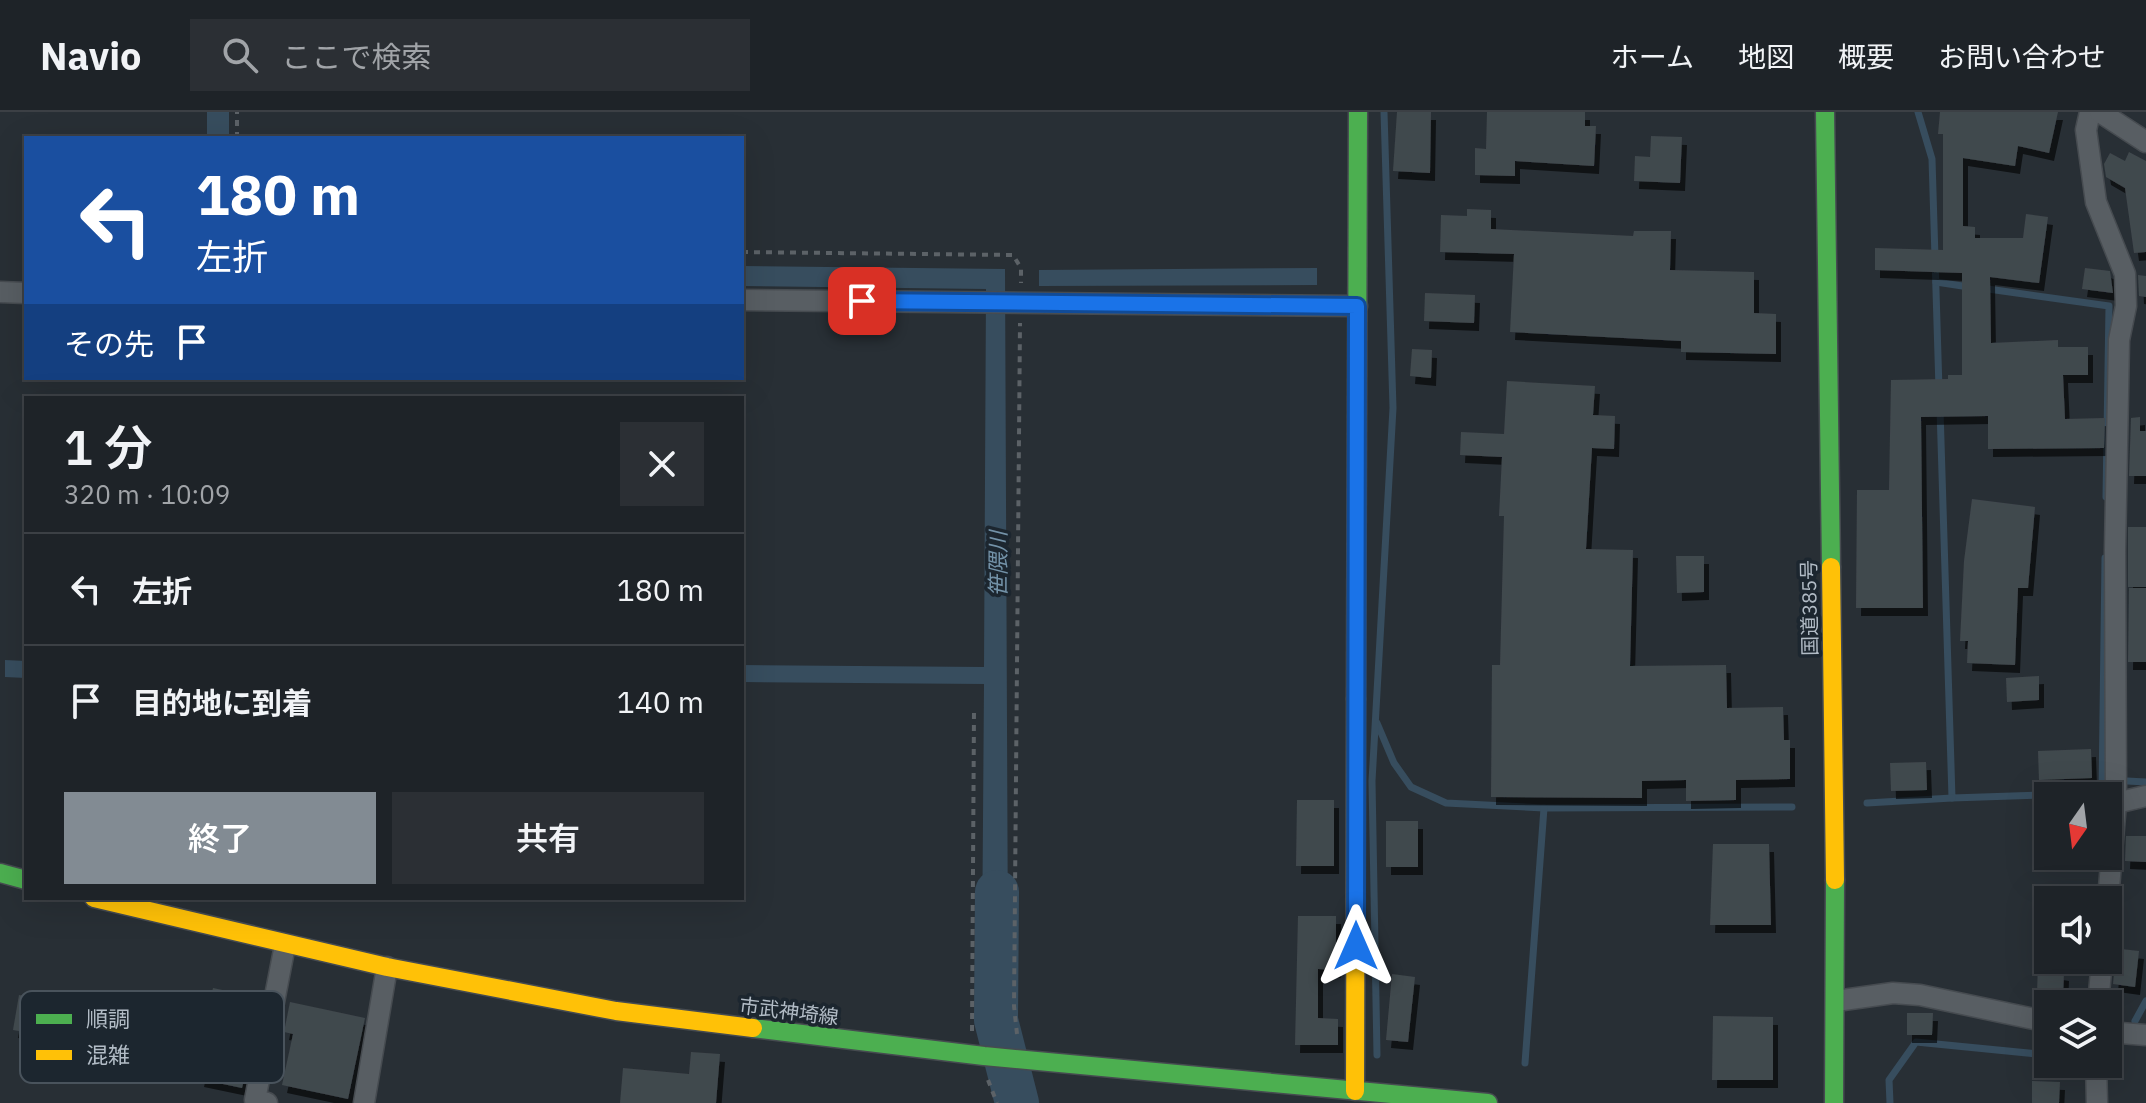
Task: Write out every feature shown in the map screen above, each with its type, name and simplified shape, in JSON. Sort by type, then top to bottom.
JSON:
[{"type":"main road","points":[[1355,1091],[1358,112]]},
{"type":"main road","name":"国道385号","points":[[1825,112],[1836,1001],[1834,1103]]},
{"type":"main road","points":[[0,873],[24,879]]},
{"type":"main road","name":"市武神埼線","points":[[102,900],[285,945],[616,1011],[984,1056],[1488,1103]]},
{"type":"street","points":[[2090,112],[2086,130],[2096,202],[2125,274],[2126,306],[2119,340],[2115,550],[2116,782]]},
{"type":"street","points":[[2100,112],[2146,142]]},
{"type":"street","points":[[0,292],[24,293]]},
{"type":"street","points":[[744,300],[1357,306]]},
{"type":"street","points":[[2122,802],[2146,796]]},
{"type":"street","points":[[276,991],[285,945]]},
{"type":"street","points":[[364,1103],[387,967]]},
{"type":"street","points":[[1836,1001],[1893,993],[1920,995],[2034,1019]]},
{"type":"street","points":[[2122,1033],[2146,1035]]},
{"type":"street","points":[[2096,1078],[2097,1103]]},
{"type":"street","points":[[258,1083],[255,1100],[267,1103]]},
{"type":"path","points":[[237,112],[237,136]]},
{"type":"path","points":[[744,252],[1013,255],[1021,268],[1014,1006],[1022,1060]]},
{"type":"path","points":[[974,710],[972,1035],[984,1056],[986,1076],[997,1103]]},
{"type":"water","points":[[207,112],[229,112],[229,136],[207,136]]},
{"type":"water","points":[[744,266],[1005,269],[1008,952],[982,953],[984,684],[744,682],[744,665],[984,667],[986,289],[744,286]]},
{"type":"water","points":[[1317,268],[1317,285],[1039,286],[1039,270]]},
{"type":"water","points":[[5,660],[24,661],[24,678],[5,677]]},
{"type":"building","points":[[1397,112],[1431,112],[1430,173],[1393,171]]},
{"type":"building","points":[[1487,112],[1585,112],[1585,126],[1596,126],[1594,166],[1515,161],[1515,176],[1475,175],[1475,148],[1486,149]]},
{"type":"building","points":[[1940,112],[2058,112],[2049,153],[2018,146],[2015,166],[1963,158],[1963,226],[1975,227],[1975,238],[2023,238],[2026,214],[2048,217],[2039,283],[1990,277],[1991,343],[2058,340],[2058,347],[2088,347],[2088,375],[2063,375],[2065,419],[2105,418],[2104,448],[1988,449],[1988,416],[1921,417],[1923,608],[1856,608],[1857,490],[1889,490],[1891,380],[1948,379],[1948,375],[1962,375],[1962,273],[1875,270],[1875,248],[1943,250],[1943,134],[1938,134]]},
{"type":"building","points":[[1651,136],[1682,137],[1680,183],[1634,181],[1635,156],[1650,157]]},
{"type":"building","points":[[2129,152],[2146,161],[2146,252],[2134,253],[2125,188],[2106,177],[2104,164],[2110,153],[2125,161]]},
{"type":"building","points":[[1467,209],[1491,210],[1491,229],[1633,236],[1634,231],[1671,231],[1670,270],[1754,272],[1754,313],[1776,314],[1776,354],[1681,352],[1681,341],[1510,332],[1514,254],[1440,252],[1441,215],[1467,216]]},
{"type":"building","points":[[2085,268],[2110,271],[2113,293],[2082,289]]},
{"type":"building","points":[[2138,275],[2146,276],[2146,297],[2139,296]]},
{"type":"building","points":[[1425,293],[1475,295],[1474,323],[1424,321]]},
{"type":"building","points":[[1412,349],[1432,350],[1431,378],[1410,376]]},
{"type":"building","points":[[1507,381],[1595,386],[1593,415],[1615,416],[1614,449],[1592,448],[1586,549],[1633,550],[1630,666],[1726,665],[1727,708],[1783,707],[1784,740],[1790,740],[1790,779],[1736,780],[1736,800],[1686,801],[1686,780],[1642,781],[1642,798],[1491,797],[1492,665],[1500,665],[1504,516],[1499,516],[1502,457],[1460,455],[1461,432],[1504,434]]},
{"type":"building","points":[[2140,417],[2140,431],[2146,431],[2146,476],[2129,476],[2131,418]]},
{"type":"building","points":[[1972,499],[2035,507],[2028,588],[2018,588],[2015,665],[1967,663],[1968,641],[1960,641],[1964,561]]},
{"type":"building","points":[[2128,527],[2146,527],[2146,587],[2128,587]]},
{"type":"building","points":[[1676,556],[1704,556],[1704,592],[1677,593]]},
{"type":"building","points":[[2129,588],[2146,588],[2146,662],[2128,662]]},
{"type":"building","points":[[2039,676],[2039,700],[2007,702],[2006,678]]},
{"type":"building","points":[[2091,749],[2092,778],[2039,780],[2038,751]]},
{"type":"building","points":[[1926,762],[1927,790],[1891,791],[1890,763]]},
{"type":"building","points":[[1297,800],[1334,800],[1334,866],[1296,866]]},
{"type":"building","points":[[1386,821],[1418,821],[1418,867],[1386,867]]},
{"type":"building","points":[[2126,836],[2146,836],[2146,862],[2125,861]]},
{"type":"building","points":[[1713,844],[1769,844],[1771,925],[1710,925]]},
{"type":"building","points":[[1298,916],[1336,916],[1336,970],[1318,969],[1318,1018],[1338,1019],[1338,1045],[1295,1045]]},
{"type":"building","points":[[2122,949],[2139,951],[2135,987],[2113,984],[2114,974],[2122,974]]},
{"type":"building","points":[[1392,974],[1415,977],[1408,1042],[1386,1040]]},
{"type":"building","points":[[2038,974],[2064,974],[2063,990],[2037,990]]},
{"type":"building","points":[[19,995],[20,995],[20,1031],[13,1030]]},
{"type":"building","points":[[290,1002],[365,1018],[348,1099],[282,1085],[293,1034],[284,1032]]},
{"type":"building","points":[[1907,1013],[1933,1013],[1932,1035],[1907,1035]]},
{"type":"building","points":[[1713,1016],[1773,1017],[1773,1080],[1712,1080]]},
{"type":"building","points":[[691,1052],[720,1054],[716,1103],[620,1103],[623,1068],[689,1074]]},
{"type":"building","points":[[2032,1081],[2060,1082],[2059,1103],[2032,1103]]},
{"type":"building","points":[[218,1083],[243,1083],[242,1088]]},
{"type":"waterway","points":[[1377,1055],[1372,781],[1393,408],[1384,112]]},
{"type":"waterway","points":[[1918,112],[1932,159],[1939,389]]},
{"type":"waterway","points":[[1936,282],[1969,287]]},
{"type":"waterway","points":[[1981,288],[2109,306],[2106,497]]},
{"type":"waterway","points":[[1940,409],[1952,798],[2102,793],[2105,558]]},
{"type":"waterway","points":[[1377,723],[1394,763],[1411,787],[1446,803],[1544,808],[1792,807]]},
{"type":"waterway","points":[[2127,781],[2146,782]]},
{"type":"waterway","points":[[1867,803],[1952,798]]},
{"type":"waterway","points":[[1525,1063],[1544,808]]},
{"type":"waterway","name":"笹隈川","points":[[997,892],[996,1020],[1017,1103]]},
{"type":"waterway","points":[[2135,1021],[2146,1001]]},
{"type":"waterway","points":[[1890,1103],[1889,1080],[1916,1042],[2034,1054]]},
{"type":"traffic: fast","points":[[1356,699],[1358,112]]},
{"type":"traffic: fast","points":[[1825,112],[1831,567]]},
{"type":"traffic: fast","points":[[0,873],[24,879]]},
{"type":"traffic: fast","points":[[1834,1103],[1835,880]]},
{"type":"traffic: fast","points":[[753,1028],[984,1056],[1488,1103]]},
{"type":"traffic: slow","points":[[1831,567],[1835,880]]},
{"type":"traffic: slow","points":[[1355,1091],[1356,699]]},
{"type":"traffic: slow","points":[[102,900],[387,967],[616,1011],[753,1028]]},
{"type":"route","points":[[862,301],[1357,306],[1356,946]]}]
